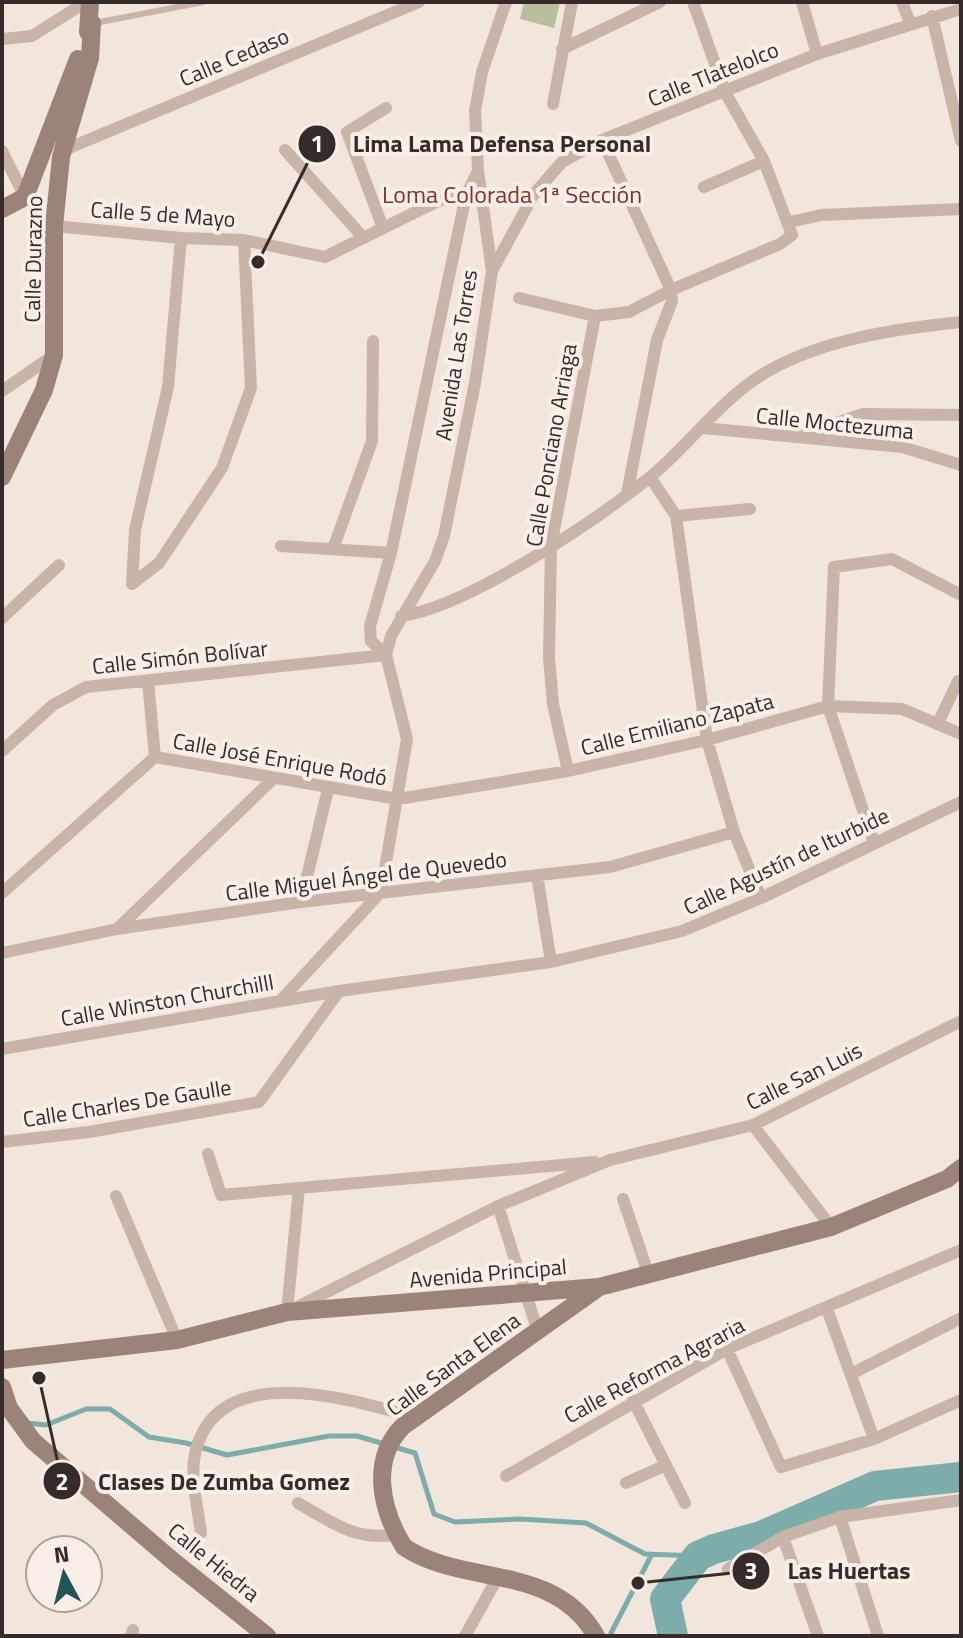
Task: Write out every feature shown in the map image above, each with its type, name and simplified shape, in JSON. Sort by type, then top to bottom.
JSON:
[{"type":"street","name":"Calle Durazno","points":[[2,477],[44,390],[54,355],[54,226],[64,150],[90,58],[92,23],[88,2]]},
{"type":"street","points":[[2,39],[32,36],[88,2]]},
{"type":"street","name":"Calle Cedaso","points":[[64,150],[419,2]]},
{"type":"street","name":"Avenida Las Torres","points":[[386,655],[401,616],[435,561],[444,536],[475,383],[492,271],[478,171],[475,111],[482,72],[506,2]]},
{"type":"street","points":[[553,104],[572,2]]},
{"type":"street","points":[[562,49],[660,2]]},
{"type":"street","points":[[693,2],[725,92],[764,161],[791,228]]},
{"type":"street","points":[[802,2],[817,54]]},
{"type":"street","points":[[902,2],[910,23]]},
{"type":"street","name":"Calle Tlatelolco","points":[[492,271],[534,194],[562,162],[602,140],[817,54],[961,9]]},
{"type":"street","points":[[932,16],[961,141]]},
{"type":"street","points":[[2,209],[25,197],[92,23]]},
{"type":"street","points":[[383,228],[347,132],[386,108]]},
{"type":"street","points":[[602,140],[671,290],[672,301],[657,340],[627,494]]},
{"type":"street","points":[[285,150],[362,236]]},
{"type":"street","points":[[2,151],[25,197]]},
{"type":"street","points":[[704,187],[764,161]]},
{"type":"street","points":[[466,195],[478,171]]},
{"type":"street","name":"Avenida Las Torres","points":[[381,892],[407,739],[386,655],[371,641],[370,626],[391,553],[466,195]]},
{"type":"street","name":"Calle 5 de Mayo","points":[[54,226],[181,238],[244,240],[325,257],[438,201],[466,195]]},
{"type":"street","points":[[519,298],[595,316],[629,312],[671,290],[780,244],[791,228],[821,215],[961,209]]},
{"type":"street","points":[[181,238],[168,387],[135,530],[132,584],[159,563],[222,468],[251,388],[244,240]]},
{"type":"street","name":"Calle Ponciano Arriaga","points":[[568,771],[553,704],[549,658],[551,546],[595,316]]},
{"type":"street","points":[[401,616],[425,613],[551,546],[650,477],[747,384],[846,340],[897,328],[961,322]]},
{"type":"street","points":[[333,549],[372,441],[373,341]]},
{"type":"street","points":[[2,391],[54,355]]},
{"type":"street","points":[[794,438],[863,414],[961,415]]},
{"type":"street","name":"Calle Moctezuma","points":[[703,428],[902,447],[961,465]]},
{"type":"street","points":[[650,477],[676,516],[707,740],[734,832],[761,898]]},
{"type":"street","points":[[676,516],[750,509]]},
{"type":"street","points":[[281,546],[391,553]]},
{"type":"street","points":[[874,843],[828,706],[834,567],[892,559],[961,595]]},
{"type":"street","points":[[2,618],[59,565]]},
{"type":"street","name":"Calle Simón Bolívar","points":[[2,751],[68,693],[86,687],[386,655]]},
{"type":"street","points":[[2,893],[155,757],[148,681]]},
{"type":"street","points":[[938,723],[958,681]]},
{"type":"street","name":"Calle Emiliano Zapata","points":[[398,799],[568,771],[707,740],[828,706],[902,709],[961,734]]},
{"type":"street","name":"Calle José Enrique Rodó","points":[[155,757],[398,799]]},
{"type":"street","points":[[117,929],[273,779]]},
{"type":"street","points":[[301,902],[328,789]]},
{"type":"street","name":"Calle Agustín de Iturbide","points":[[339,991],[551,962],[682,931],[761,898],[961,802]]},
{"type":"street","name":"Calle Miguel Ángel de Quevedo","points":[[2,953],[117,929],[301,902],[610,867],[734,832]]},
{"type":"street","points":[[537,875],[551,962]]},
{"type":"street","points":[[281,1000],[381,892]]},
{"type":"street","name":"Calle Winston Churchilll","points":[[2,1049],[339,991]]},
{"type":"street","name":"Calle Charles De Gaulle","points":[[2,1142],[89,1132],[259,1102],[339,991]]},
{"type":"street","name":"Calle San Luis","points":[[287,1312],[498,1206],[610,1160],[753,1125],[961,1021]]},
{"type":"street","points":[[753,1125],[831,1227]]},
{"type":"street","name":"Calle San Luis","points":[[208,1154],[221,1195],[610,1160]]},
{"type":"street","name":"Avenida Principal","points":[[2,1360],[177,1340],[287,1312],[524,1296],[599,1287],[831,1227],[947,1179],[961,1168]]},
{"type":"street","points":[[287,1312],[299,1188]]},
{"type":"street","points":[[116,1196],[177,1340]]},
{"type":"street","points":[[623,1199],[648,1273]]},
{"type":"street","points":[[498,1206],[524,1296],[538,1332]]},
{"type":"street","name":"Calle Reforma Agraria","points":[[506,1476],[633,1400],[727,1349],[961,1250]]},
{"type":"street","name":"Calle Santa Elena","points":[[396,1535],[381,1487],[382,1461],[395,1434],[599,1287]]},
{"type":"street","points":[[827,1309],[853,1373],[874,1439]]},
{"type":"street","points":[[853,1373],[961,1318]]},
{"type":"street","points":[[727,1349],[781,1467],[874,1439],[961,1400]]},
{"type":"street","points":[[201,1533],[195,1456],[202,1432],[231,1404],[292,1392],[346,1398],[416,1418]]},
{"type":"street","name":"Calle Hiedra","points":[[4,1396],[33,1441],[173,1561],[267,1636]]},
{"type":"street","points":[[633,1400],[685,1503]]},
{"type":"street","points":[[626,1483],[666,1465]]},
{"type":"street","points":[[728,1569],[783,1537],[840,1517],[961,1501]]},
{"type":"street","points":[[298,1503],[350,1533],[371,1538],[396,1535],[404,1547],[432,1562],[499,1575],[573,1605],[583,1613],[596,1636]]},
{"type":"street","points":[[840,1517],[877,1631]]},
{"type":"street","points":[[783,1537],[818,1636]]},
{"type":"street","points":[[465,1636],[499,1575]]},
{"type":"lane","points":[[92,23],[203,2]]},
{"type":"green space","points":[[524,2],[560,2],[554,28],[520,19]]},
{"type":"waterway","points":[[27,1423],[46,1425],[86,1409],[110,1409],[149,1437],[186,1443],[227,1455],[329,1436],[357,1436],[415,1453],[434,1514],[455,1522],[520,1519],[586,1523],[645,1554],[698,1556]]},
{"type":"waterway","points":[[673,1636],[665,1599],[698,1556],[761,1536],[875,1486],[961,1477]]},
{"type":"waterway","points":[[611,1633],[652,1554]]},
{"type":"place","name":"Lima Lama Defensa Personal","points":[[258,262]]},
{"type":"place","name":"Clases De Zumba Gomez","points":[[39,1378]]},
{"type":"place","name":"Las Huertas","points":[[638,1583]]},
{"type":"district","name":"Loma Colorada 1ª Sección","points":[[512,195]]}]
